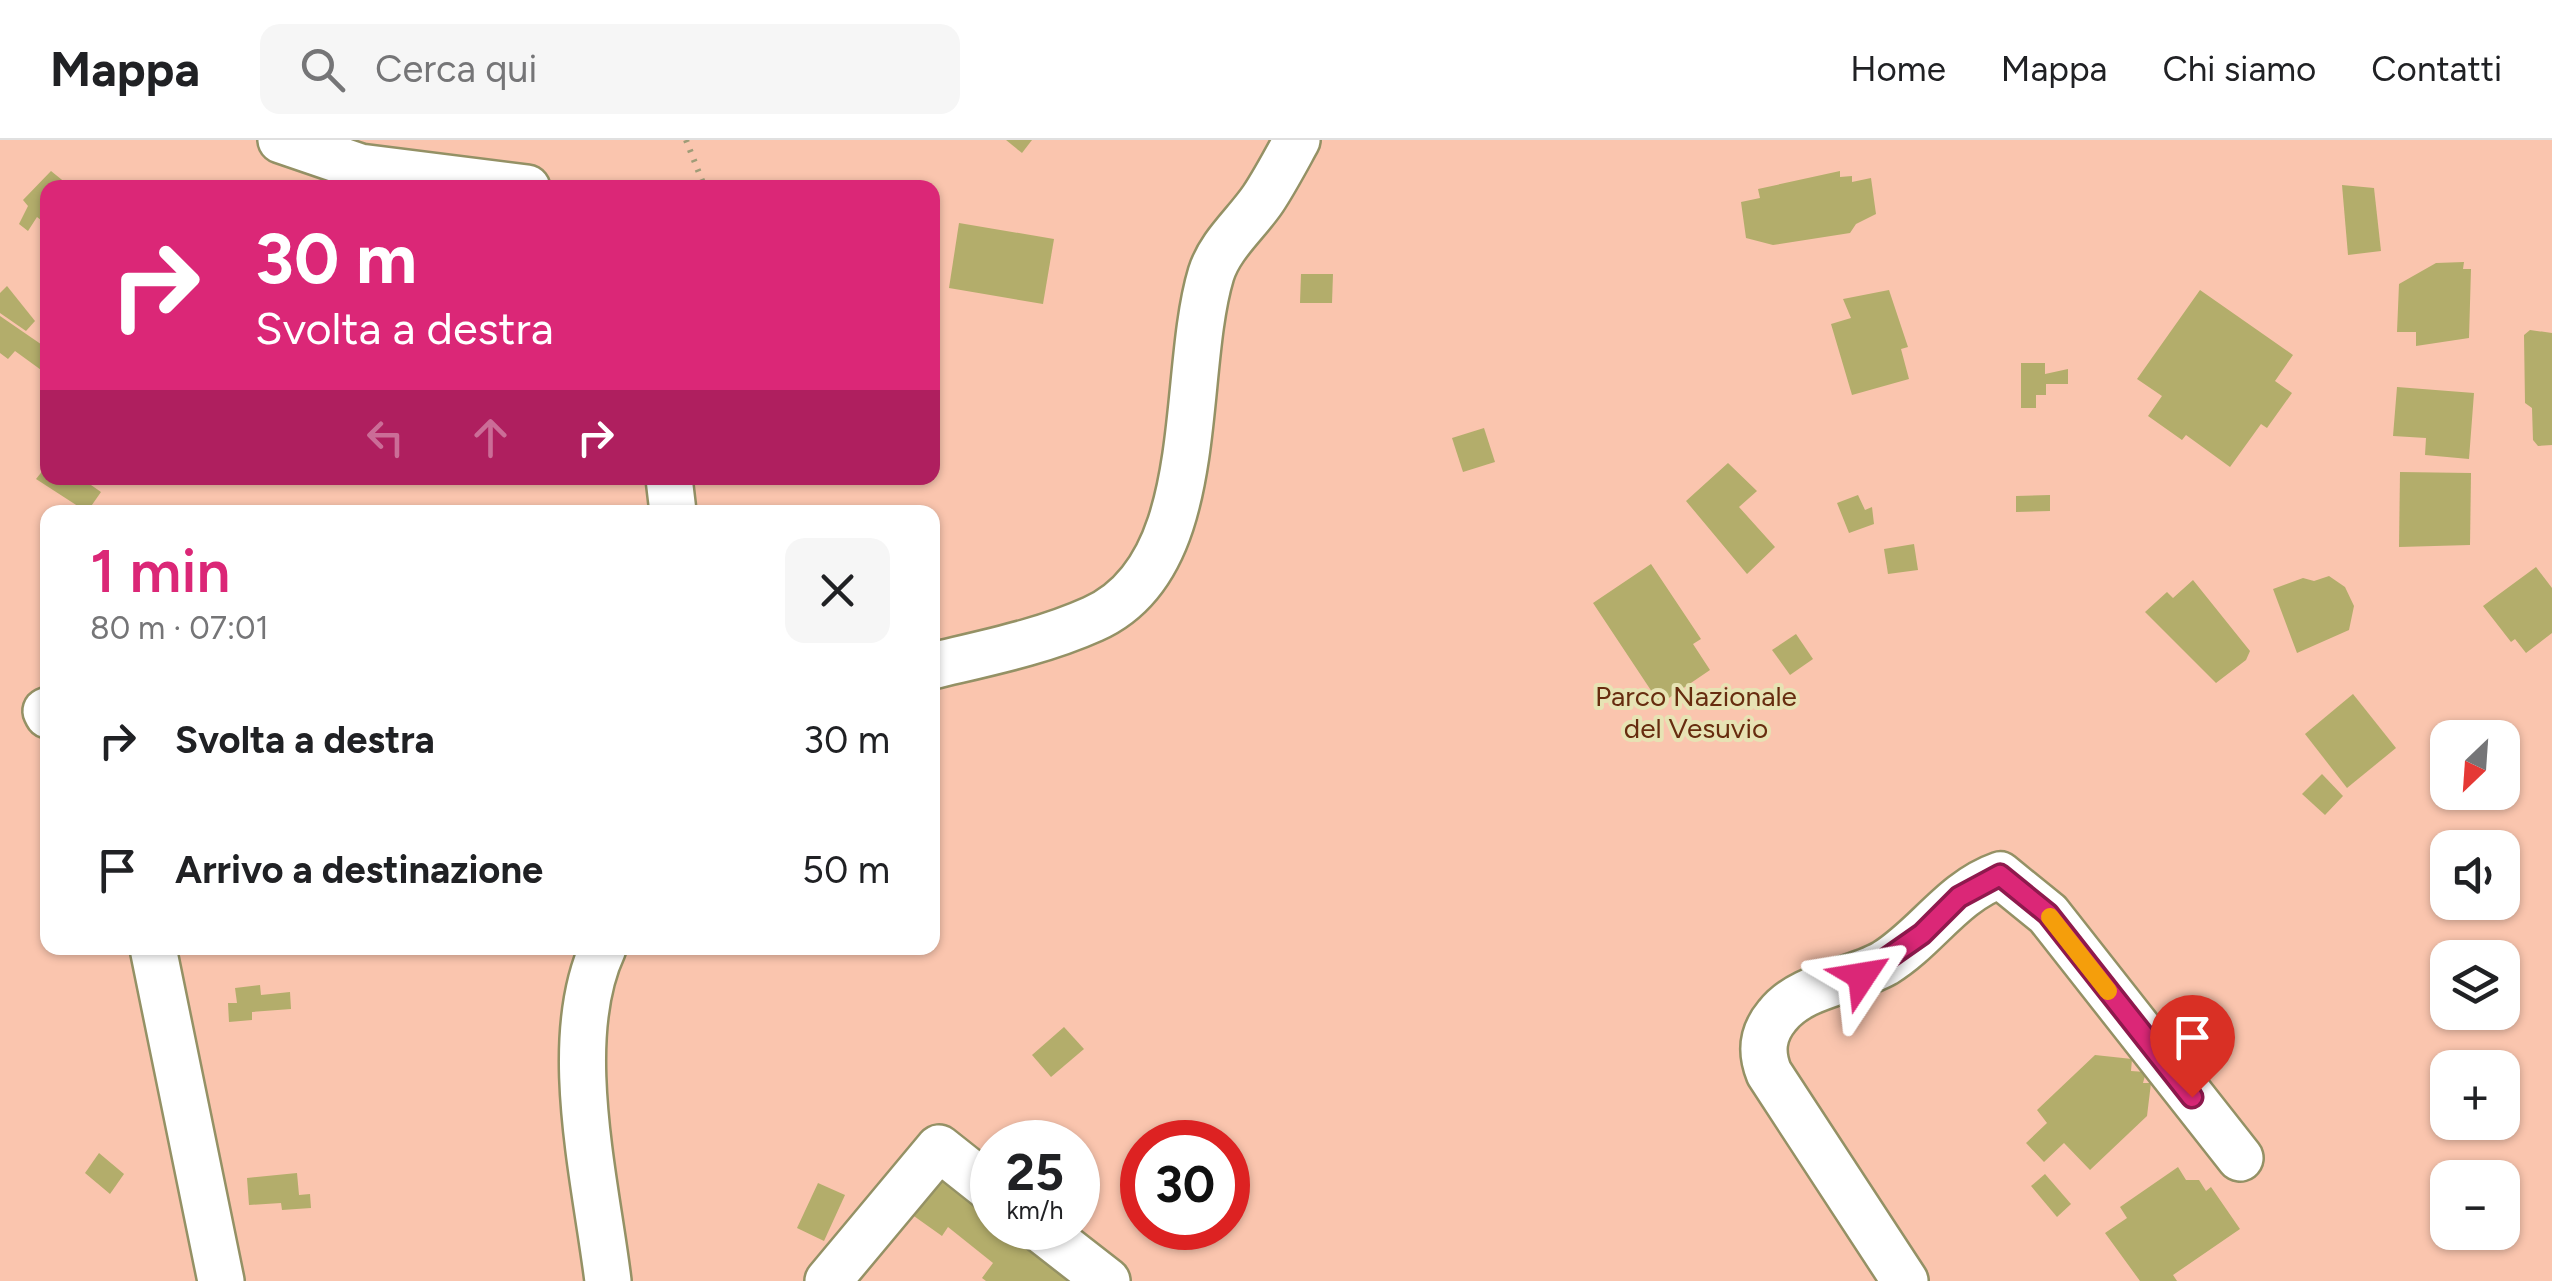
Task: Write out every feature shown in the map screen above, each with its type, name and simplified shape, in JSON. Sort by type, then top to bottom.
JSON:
[{"type":"street","points":[[281,140],[360,167],[464,180]]},
{"type":"street","points":[[940,664],[1034,640],[1096,618],[1132,592],[1165,540],[1180,495],[1196,337],[1212,270],[1262,200],[1297,140]]},
{"type":"street","points":[[1905,1281],[1769,1073],[1763,1057],[1764,1040],[1774,1018],[1796,996],[1862,976],[1890,960],[1980,882],[2000,875],[2048,914],[2240,1158]]},
{"type":"street","points":[[154,955],[221,1281]]},
{"type":"street","points":[[600,955],[591,974],[583,1068],[608,1281]]},
{"type":"street","points":[[828,1281],[940,1148],[970,1172]]},
{"type":"street","points":[[1067,1250],[1107,1281]]},
{"type":"path","points":[[686,140],[702,180]]},
{"type":"green space","name":"Parco Nazionale del Vesuvio","points":[[0,140],[2552,140],[2552,1281],[0,1281]]},
{"type":"building","points":[[1006,140],[1032,140],[1022,153]]},
{"type":"building","points":[[51,171],[62,180],[42,180]]},
{"type":"building","points":[[1840,171],[1840,177],[1852,176],[1852,182],[1871,178],[1876,214],[1856,224],[1850,233],[1773,245],[1746,238],[1741,202],[1760,198],[1758,189]]},
{"type":"building","points":[[40,182],[40,219],[37,217],[28,231],[19,224],[28,206],[23,200]]},
{"type":"building","points":[[2342,185],[2374,188],[2381,251],[2348,255]]},
{"type":"building","points":[[959,223],[1054,239],[1043,304],[949,288]]},
{"type":"building","points":[[2464,262],[2463,269],[2471,269],[2469,338],[2416,346],[2416,332],[2397,332],[2399,284],[2436,263]]},
{"type":"building","points":[[1301,274],[1333,274],[1332,303],[1300,303]]},
{"type":"building","points":[[7,286],[35,321],[26,331],[0,313],[0,293]]},
{"type":"building","points":[[1889,290],[1908,347],[1901,349],[1909,379],[1852,395],[1831,324],[1851,318],[1843,299]]},
{"type":"building","points":[[2200,290],[2293,355],[2275,381],[2292,393],[2267,428],[2261,424],[2230,467],[2186,435],[2182,440],[2148,416],[2162,396],[2137,379]]},
{"type":"building","points":[[0,316],[40,344],[40,369],[15,351],[8,359],[0,353]]},
{"type":"building","points":[[2530,330],[2552,333],[2552,445],[2538,446],[2533,440],[2532,408],[2525,403],[2524,335]]},
{"type":"building","points":[[2021,363],[2045,363],[2045,374],[2068,369],[2068,384],[2046,384],[2046,395],[2036,395],[2036,408],[2021,408]]},
{"type":"building","points":[[2397,387],[2474,393],[2469,459],[2425,455],[2426,438],[2393,436]]},
{"type":"building","points":[[1484,428],[1495,462],[1463,472],[1452,438]]},
{"type":"building","points":[[1728,463],[1757,491],[1739,507],[1775,547],[1747,574],[1686,501]]},
{"type":"building","points":[[2400,472],[2471,473],[2470,545],[2399,547]]},
{"type":"building","points":[[45,485],[91,485],[101,492],[92,505],[76,505]]},
{"type":"building","points":[[1858,495],[1865,510],[1872,507],[1874,524],[1849,533],[1837,503]]},
{"type":"building","points":[[2050,495],[2050,511],[2016,512],[2016,496]]},
{"type":"building","points":[[1914,544],[1918,570],[1888,574],[1884,549]]},
{"type":"building","points":[[1651,564],[1701,639],[1693,644],[1710,670],[1660,704],[1593,603]]},
{"type":"building","points":[[2536,567],[2552,588],[2552,633],[2526,653],[2515,639],[2511,642],[2483,606]]},
{"type":"building","points":[[2329,576],[2345,587],[2354,606],[2349,630],[2297,653],[2273,589],[2303,578],[2314,581]]},
{"type":"building","points":[[2193,580],[2250,651],[2246,660],[2216,683],[2145,612],[2167,592],[2173,598]]},
{"type":"building","points":[[1796,634],[1813,659],[1790,675],[1772,650]]},
{"type":"building","points":[[2353,694],[2396,748],[2347,788],[2305,734]]},
{"type":"building","points":[[2322,774],[2343,796],[2325,815],[2302,794]]},
{"type":"building","points":[[260,985],[261,995],[290,992],[291,1009],[252,1012],[252,1020],[229,1022],[228,1003],[237,1003],[235,988]]},
{"type":"building","points":[[1064,1027],[1084,1049],[1051,1077],[1032,1055]]},
{"type":"building","points":[[2095,1055],[2132,1059],[2131,1071],[2146,1072],[2143,1083],[2151,1083],[2147,1116],[2090,1170],[2064,1143],[2044,1162],[2026,1143],[2047,1123],[2037,1110]]},
{"type":"building","points":[[99,1153],[124,1174],[110,1194],[85,1173]]},
{"type":"building","points":[[2178,1167],[2186,1180],[2199,1180],[2206,1191],[2211,1187],[2240,1229],[2173,1275],[2177,1281],[2140,1281],[2105,1233],[2127,1218],[2120,1207]]},
{"type":"building","points":[[297,1173],[299,1195],[310,1194],[311,1208],[282,1210],[281,1203],[249,1205],[247,1178]]},
{"type":"building","points":[[2045,1174],[2071,1204],[2057,1217],[2031,1186]]},
{"type":"building","points":[[941,1179],[970,1202],[970,1245],[948,1227],[942,1236],[911,1214]]},
{"type":"building","points":[[818,1183],[845,1195],[824,1241],[797,1228]]},
{"type":"building","points":[[977,1250],[1037,1250],[1083,1281],[986,1281],[982,1278],[993,1263]]},
{"type":"slow traffic","points":[[2050,917],[2108,991]]},
{"type":"route","points":[[1862,976],[1922,934],[1959,897],[1980,882],[2000,875],[2048,914],[2192,1097]]}]
